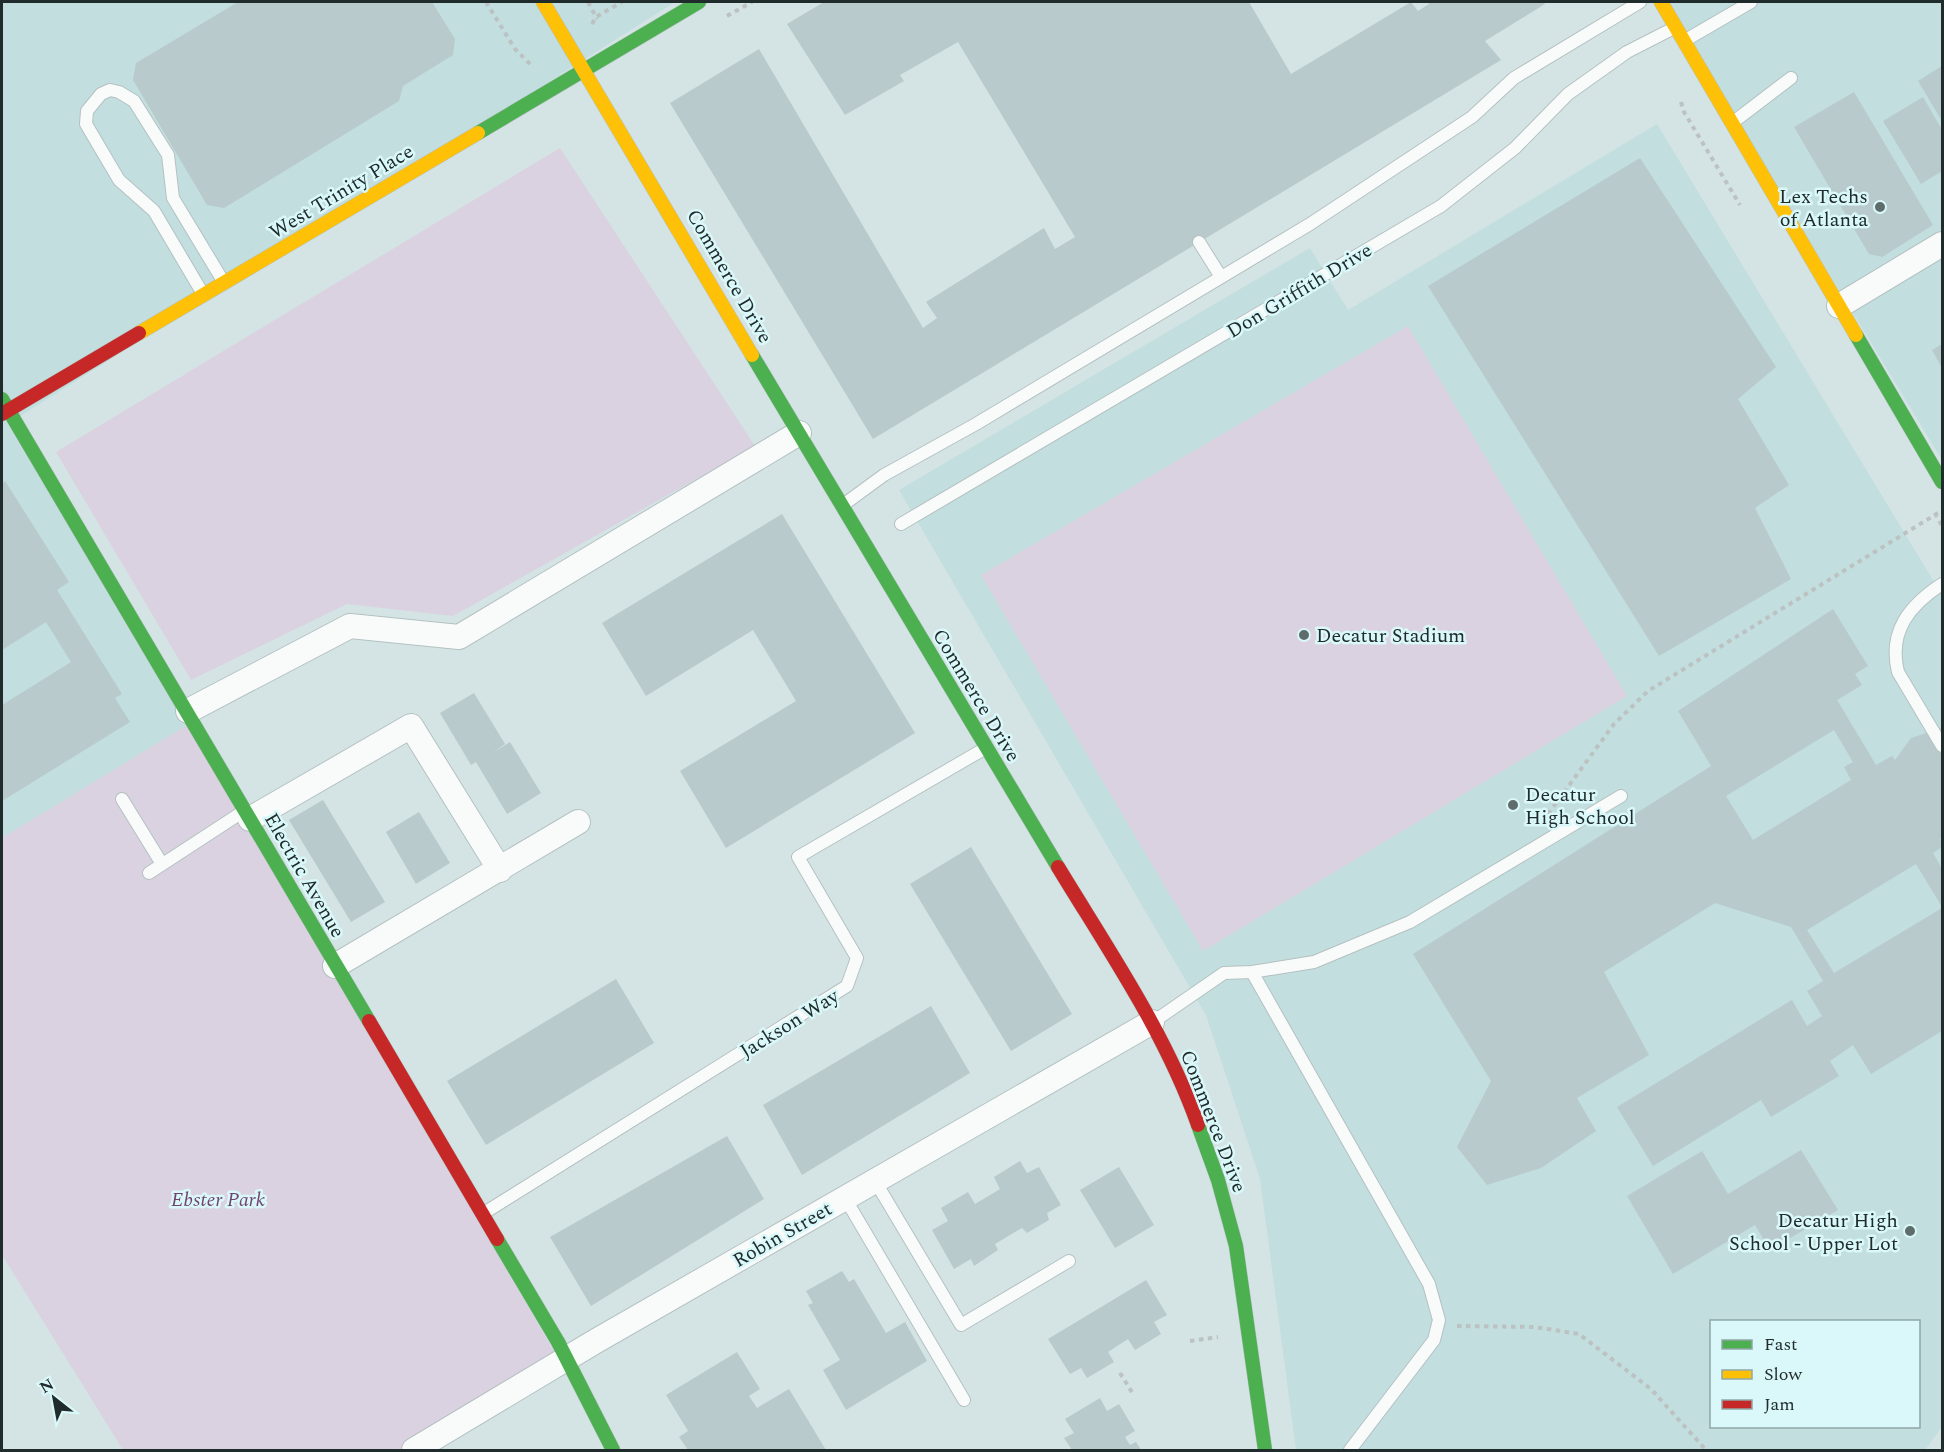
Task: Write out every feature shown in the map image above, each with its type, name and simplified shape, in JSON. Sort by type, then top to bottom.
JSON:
[{"type":"street","name":"Commerce Drive","points":[[543,2],[985,748],[1152,1022],[1184,1085],[1218,1180],[1236,1246],[1265,1450]]},
{"type":"street","name":"West Trinity Place","points":[[4,408],[204,295],[699,2]]},
{"type":"street","points":[[1661,2],[1942,482]]},
{"type":"street","points":[[1839,306],[1942,244]]},
{"type":"street","name":"Electric Avenue","points":[[4,408],[188,711],[335,966],[483,1214],[567,1358],[612,1450]]},
{"type":"street","points":[[188,711],[350,626],[459,637],[800,433]]},
{"type":"street","points":[[247,815],[411,726],[500,870]]},
{"type":"street","points":[[335,966],[578,822]]},
{"type":"street","name":"Robin Street","points":[[414,1450],[567,1358],[1152,1022]]},
{"type":"lane","points":[[842,506],[884,475],[976,424],[1310,224],[1473,117],[1514,78],[1640,2]]},
{"type":"lane","points":[[1683,42],[1751,2]]},
{"type":"lane","name":"Don Griffith Drive","points":[[901,525],[1441,206],[1515,148],[1568,94],[1627,52],[1675,28]]},
{"type":"lane","points":[[1732,123],[1791,78]]},
{"type":"lane","points":[[204,295],[154,211],[119,180],[86,124],[87,111],[101,94],[110,90],[119,92],[134,101],[168,154],[173,198],[224,283]]},
{"type":"lane","points":[[1199,242],[1221,278]]},
{"type":"lane","points":[[1942,584],[1921,598],[1907,613],[1899,629],[1895,658],[1898,672],[1942,746]]},
{"type":"lane","name":"Jackson Way","points":[[483,1214],[847,986],[857,958],[798,857],[985,748]]},
{"type":"lane","points":[[1152,1022],[1224,973],[1252,972],[1314,962],[1410,922],[1621,796]]},
{"type":"lane","points":[[122,799],[162,864]]},
{"type":"lane","points":[[149,873],[247,815]]},
{"type":"lane","points":[[1252,972],[1429,1284],[1439,1320],[1434,1340],[1350,1450]]},
{"type":"lane","points":[[875,1181],[961,1325],[1069,1261]]},
{"type":"lane","points":[[845,1198],[964,1400]]},
{"type":"path","points":[[486,2],[515,49]]},
{"type":"path","points":[[588,2],[596,17],[622,2]]},
{"type":"path","points":[[1556,835],[1545,818],[1614,723],[1648,691],[1942,511]]},
{"type":"path","points":[[1940,521],[1942,526]]},
{"type":"path","points":[[1462,1328],[1535,1327],[1579,1334],[1651,1389],[1706,1450]]},
{"type":"path","points":[[1190,1341],[1218,1337]]},
{"type":"path","points":[[1120,1373],[1133,1394]]},
{"type":"shaded area","points":[[2,2],[675,2],[11,422],[189,724],[2,838]]},
{"type":"shaded area","points":[[1665,2],[1942,2],[1942,460]]},
{"type":"shaded area","name":"Decatur High School","points":[[1657,124],[1942,595],[1942,1427],[1925,1450],[1296,1450],[1260,1179],[1206,1015],[899,490],[1310,248],[1348,310]]},
{"type":"green space","points":[[560,148],[755,446],[453,616],[347,604],[191,680],[56,452]]},
{"type":"green space","name":"Decatur Stadium","points":[[1408,326],[1627,696],[1203,951],[981,575]]},
{"type":"green space","name":"Ebster Park","points":[[189,724],[556,1355],[398,1450],[123,1450],[2,1255],[2,838]]},
{"type":"building","points":[[238,2],[432,2],[455,39],[453,55],[403,86],[399,101],[224,208],[207,205],[133,80],[136,63]]},
{"type":"building","points":[[824,2],[1249,2],[1291,74],[1411,2],[1418,11],[1429,4],[1427,2],[1543,2],[1545,4],[1485,41],[1501,60],[873,439],[670,103],[759,49],[923,328],[937,318],[926,302],[1044,228],[1055,249],[1075,237],[958,42],[900,75],[904,81],[845,115],[787,24]]},
{"type":"building","points":[[1942,66],[1942,121],[1918,81]]},
{"type":"building","points":[[1854,92],[1933,225],[1882,257],[1869,254],[1794,127]]},
{"type":"building","points":[[1923,97],[1942,130],[1942,171],[1921,184],[1883,121]]},
{"type":"building","points":[[1640,158],[1776,367],[1738,399],[1789,485],[1755,508],[1791,579],[1659,656],[1428,286]]},
{"type":"building","points":[[1942,344],[1942,368],[1932,350]]},
{"type":"building","points":[[5,481],[69,582],[57,590],[122,694],[115,698],[130,722],[2,801],[2,705],[71,662],[46,622],[2,650],[2,484]]},
{"type":"building","points":[[782,514],[915,733],[726,848],[680,771],[796,701],[753,630],[646,696],[602,623]]},
{"type":"building","name":"Decatur High School","points":[[1833,609],[1868,666],[1855,674],[1862,685],[1837,700],[1876,765],[1892,756],[1895,760],[1911,738],[1942,728],[1942,839],[1940,838],[1942,847],[1933,853],[1942,869],[1942,907],[1916,864],[1807,930],[1834,973],[1942,908],[1942,1031],[1871,1074],[1853,1045],[1830,1061],[1839,1076],[1771,1117],[1761,1100],[1653,1166],[1617,1107],[1792,1000],[1807,1026],[1822,1016],[1807,991],[1823,981],[1791,927],[1715,903],[1604,972],[1649,1055],[1577,1098],[1596,1131],[1541,1168],[1487,1185],[1457,1147],[1491,1081],[1413,954],[1711,766],[1678,711]],"holes":[[[1834,730],[1853,762],[1844,767],[1851,780],[1753,840],[1726,796]]]},
{"type":"building","points":[[474,693],[505,744],[494,752],[510,742],[541,793],[507,814],[476,762],[471,765],[440,713]]},
{"type":"building","points":[[323,800],[385,902],[351,922],[289,820]]},
{"type":"building","points":[[419,812],[450,863],[416,884],[386,832]]},
{"type":"building","points":[[971,847],[1072,1014],[1011,1051],[910,884]]},
{"type":"building","points":[[616,979],[654,1043],[486,1145],[447,1081]]},
{"type":"building","points":[[931,1006],[970,1073],[802,1175],[763,1105]]},
{"type":"building","points":[[727,1136],[764,1199],[591,1306],[550,1237]]},
{"type":"building","points":[[1801,1150],[1838,1210],[1770,1250],[1755,1225],[1673,1274],[1627,1196],[1702,1151],[1728,1194]]},
{"type":"building","points":[[1020,1161],[1027,1173],[1039,1167],[1061,1205],[1047,1213],[1049,1220],[1027,1233],[1022,1228],[995,1244],[998,1250],[974,1266],[971,1259],[954,1269],[932,1230],[948,1221],[941,1208],[968,1192],[975,1204],[1000,1189],[994,1177]]},
{"type":"building","points":[[1119,1167],[1154,1225],[1115,1248],[1080,1190]]},
{"type":"building","points":[[842,1271],[849,1282],[854,1279],[886,1333],[905,1322],[927,1361],[846,1410],[823,1370],[840,1360],[808,1305],[813,1303],[806,1291]]},
{"type":"building","points":[[1146,1280],[1167,1315],[1154,1322],[1161,1334],[1135,1350],[1128,1339],[1108,1352],[1114,1362],[1087,1378],[1081,1368],[1070,1374],[1048,1339]]},
{"type":"building","points":[[737,1352],[760,1389],[749,1396],[757,1408],[789,1389],[826,1450],[688,1450],[679,1437],[688,1431],[666,1395]]},
{"type":"building","points":[[1100,1398],[1107,1411],[1119,1404],[1135,1431],[1125,1437],[1130,1445],[1136,1442],[1141,1450],[1072,1450],[1064,1438],[1074,1433],[1065,1419]]},
{"type":"traffic: fast","points":[[478,133],[699,2]]},
{"type":"traffic: fast","points":[[1856,335],[1942,482]]},
{"type":"traffic: fast","points":[[752,355],[1058,867]]},
{"type":"traffic: fast","points":[[2,399],[369,1021]]},
{"type":"traffic: fast","points":[[1198,1125],[1218,1180],[1236,1246],[1265,1450]]},
{"type":"traffic: fast","points":[[497,1239],[558,1342],[613,1450]]},
{"type":"traffic: slow","points":[[543,2],[752,355]]},
{"type":"traffic: slow","points":[[1661,2],[1856,335]]},
{"type":"traffic: slow","points":[[139,333],[478,133]]},
{"type":"traffic: jam","points":[[2,414],[139,333]]},
{"type":"traffic: jam","points":[[1058,867],[1153,1025],[1185,1091],[1198,1125]]},
{"type":"traffic: jam","points":[[369,1021],[497,1239]]},
{"type":"place","name":"Lex Techs of Atlanta","points":[[1880,207]]},
{"type":"place","name":"Decatur Stadium","points":[[1304,635]]},
{"type":"place","name":"Decatur High School","points":[[1513,805]]},
{"type":"place","name":"Decatur High School - Upper Lot","points":[[1910,1231]]}]
